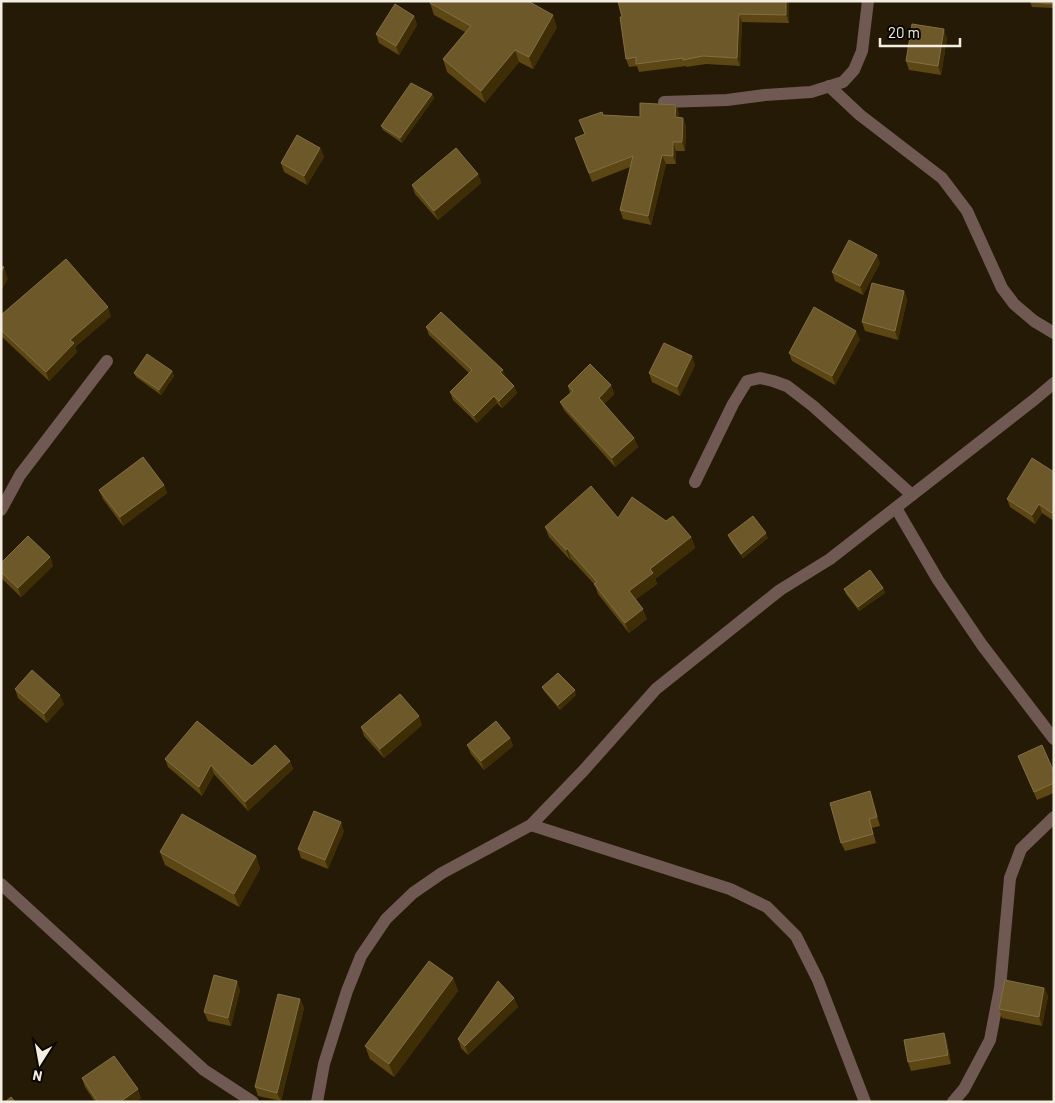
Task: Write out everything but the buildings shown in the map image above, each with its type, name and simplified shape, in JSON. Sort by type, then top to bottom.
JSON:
[{"type":"street","points":[[664,102],[727,100],[811,92],[843,82],[854,70],[862,52],[868,1]]},
{"type":"street","points":[[829,86],[860,115],[942,178],[967,211],[1002,288],[1014,304],[1034,321],[1054,333]]},
{"type":"street","points":[[1,510],[20,475],[107,361]]},
{"type":"street","points":[[695,482],[733,404],[747,381],[760,378],[787,386],[813,406],[912,495]]},
{"type":"street","points":[[317,1102],[324,1064],[347,991],[361,956],[386,919],[413,893],[442,874],[531,825],[584,770],[656,689],[780,590],[830,559],[1054,383]]},
{"type":"street","points":[[896,508],[938,580],[982,645],[1054,739]]},
{"type":"street","points":[[953,1102],[964,1089],[990,1040],[1000,988],[1010,878],[1021,849],[1054,817]]},
{"type":"street","points":[[531,825],[730,889],[767,906],[796,936],[801,945],[818,980],[865,1102]]},
{"type":"street","points":[[1,884],[204,1070],[253,1102]]}]
